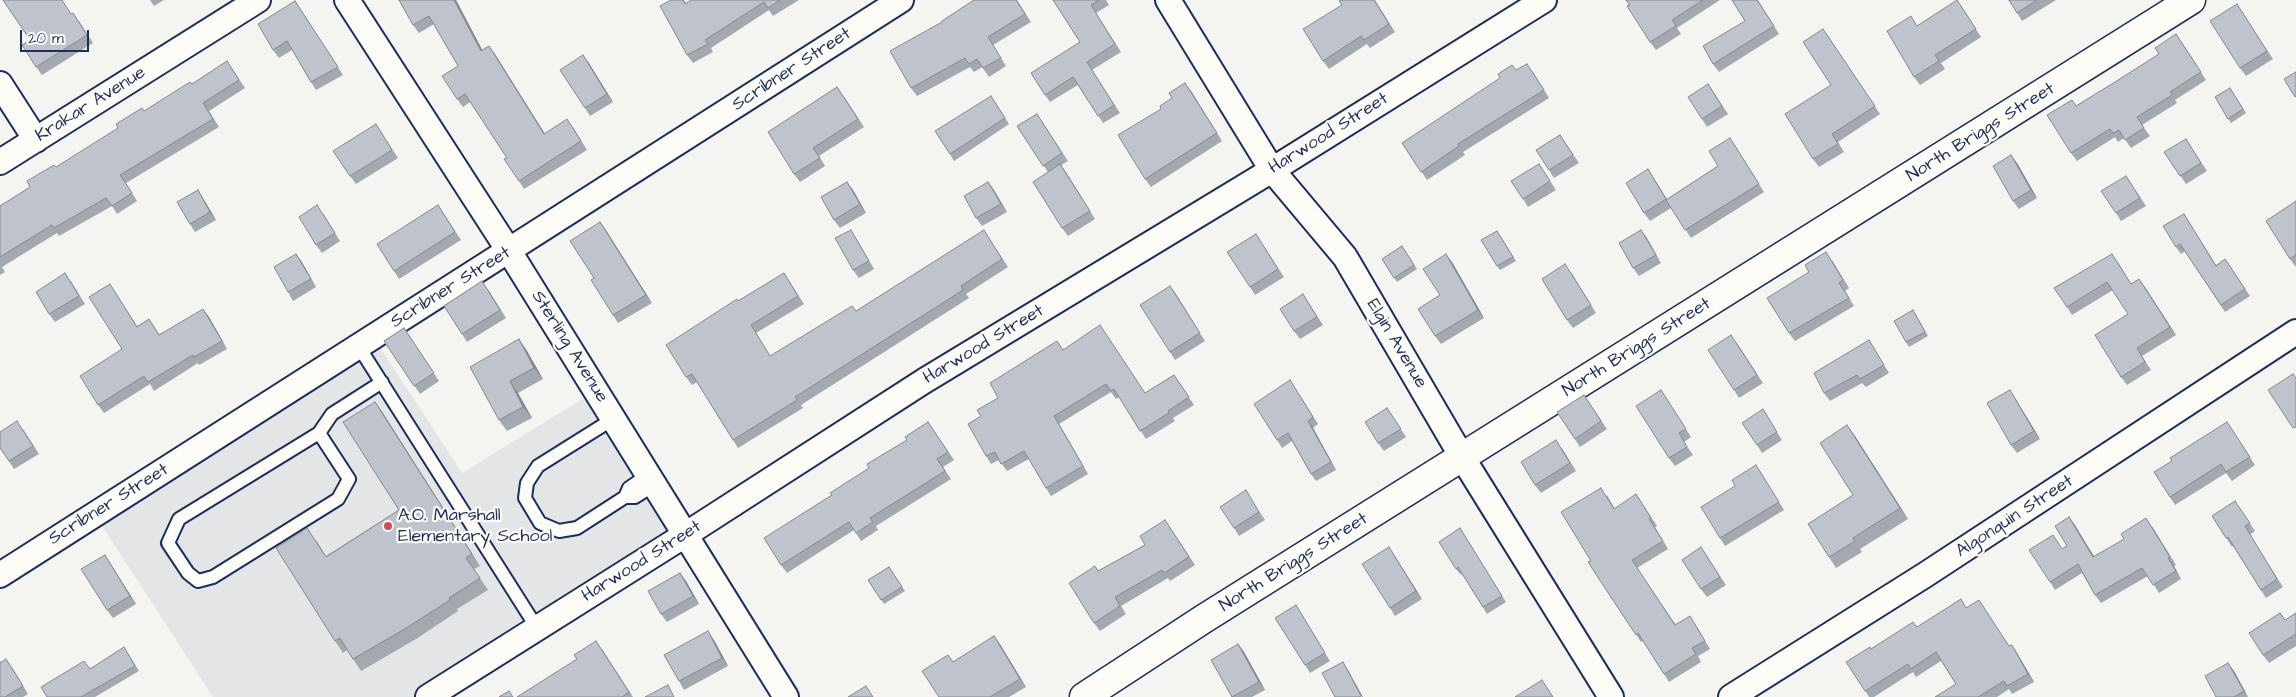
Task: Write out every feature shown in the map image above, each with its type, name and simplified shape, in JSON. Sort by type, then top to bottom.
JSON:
[{"type":"street","name":"Krakar Avenue","points":[[0,162],[258,0]]},
{"type":"street","name":"Sterling Avenue","points":[[348,0],[509,251],[786,697]]},
{"type":"street","name":"Scribner Street","points":[[0,575],[901,0]]},
{"type":"street","name":"Elgin Avenue","points":[[1168,0],[1272,170],[1345,257],[1462,457],[1611,697]]},
{"type":"street","name":"Harwood Street","points":[[428,697],[924,381],[1272,170],[1544,0]]},
{"type":"street","name":"North Briggs Street","points":[[1084,697],[1213,613],[2191,0]]},
{"type":"street","points":[[0,84],[36,140]]},
{"type":"street","name":"Algonquin Street","points":[[1731,697],[1925,575],[2296,332]]},
{"type":"lane","points":[[359,347],[537,628]]},
{"type":"lane","points":[[319,433],[349,480],[338,499],[213,577],[198,581],[188,574],[168,543],[179,519],[319,433],[332,414],[382,382]]},
{"type":"lane","points":[[613,419],[538,466],[527,483],[525,498],[540,523],[560,531],[577,528],[625,497],[629,488],[651,480]]},
{"type":"shaded area","name":"A.O. Marshall Elementary School","points":[[376,341],[462,473],[592,393],[679,534],[422,697],[213,697],[97,518]]},
{"type":"building","points":[[3,0],[62,0],[87,35],[36,67],[22,45],[30,40]]},
{"type":"building","points":[[399,0],[454,0],[481,51],[489,46],[544,134],[567,119],[581,141],[519,181],[504,159],[507,158],[465,94],[457,99],[442,76],[458,66],[429,16],[413,25]]},
{"type":"building","points":[[671,0],[683,0],[685,4],[691,0],[780,0],[768,8],[764,2],[705,40],[708,44],[687,55],[660,6]]},
{"type":"building","points":[[974,0],[1016,0],[1025,14],[988,37],[1001,58],[983,68],[977,59],[969,64],[965,58],[911,88],[890,51],[942,22]]},
{"type":"building","points":[[1053,0],[1099,0],[1091,5],[1115,44],[1087,62],[1114,105],[1098,116],[1073,77],[1045,95],[1031,73],[1080,42]]},
{"type":"building","points":[[1374,0],[1389,24],[1364,40],[1361,36],[1323,61],[1303,29],[1342,5],[1339,1]]},
{"type":"building","points":[[1626,0],[1703,0],[1672,20],[1676,26],[1650,42],[1627,6],[1630,5]]},
{"type":"building","points":[[1732,0],[1757,0],[1774,26],[1713,64],[1703,46],[1745,21]]},
{"type":"building","points":[[1957,0],[1976,29],[1935,55],[1939,61],[1914,77],[1887,31],[1911,16],[1917,26]]},
{"type":"building","points":[[2009,0],[2037,0],[2017,13]]},
{"type":"building","points":[[295,1],[338,67],[311,82],[287,41],[273,50],[258,24]]},
{"type":"building","points":[[2237,4],[2267,51],[2240,68],[2210,21]]},
{"type":"building","points":[[1823,29],[1875,106],[1832,134],[1838,144],[1813,159],[1785,114],[1831,85],[1803,42]]},
{"type":"building","points":[[2176,34],[2201,72],[2170,92],[2172,95],[2137,117],[2144,128],[2125,140],[2119,130],[2113,133],[2110,129],[2071,153],[2047,115],[2072,100],[2076,106],[2115,82],[2159,54],[2155,48]]},
{"type":"building","points":[[583,55],[607,94],[585,108],[560,70]]},
{"type":"building","points":[[227,61],[239,80],[203,103],[213,119],[120,175],[132,193],[112,206],[106,198],[54,228],[52,225],[0,257],[0,206],[30,187],[27,181],[54,165],[56,167],[118,128],[116,124],[142,108],[144,111],[190,82],[192,84]]},
{"type":"building","points":[[1527,64],[1544,90],[1458,144],[1459,146],[1421,172],[1402,143],[1500,78],[1498,74],[1512,65],[1516,70]]},
{"type":"building","points":[[2296,72],[2296,96],[2295,97],[2284,79]]},
{"type":"building","points":[[1185,83],[1217,133],[1145,179],[1118,135],[1161,109],[1160,106],[1172,98],[1169,93]]},
{"type":"building","points":[[1708,84],[1722,106],[1702,119],[1688,97]]},
{"type":"building","points":[[837,87],[858,119],[813,148],[820,158],[794,174],[768,132]]},
{"type":"building","points":[[2230,88],[2243,109],[2228,119],[2215,97]]},
{"type":"building","points":[[991,96],[1005,118],[950,154],[935,131]]},
{"type":"building","points":[[1037,114],[1062,153],[1043,166],[1017,126]]},
{"type":"building","points":[[376,124],[392,150],[350,176],[333,151]]},
{"type":"building","points":[[1560,135],[1573,155],[1549,170],[1536,150]]},
{"type":"building","points":[[1730,138],[1759,184],[1685,230],[1666,200],[1718,166],[1709,151]]},
{"type":"building","points":[[2186,139],[2201,163],[2180,176],[2164,152]]},
{"type":"building","points":[[2011,155],[2031,190],[2013,201],[1993,166]]},
{"type":"building","points":[[1060,164],[1090,211],[1062,228],[1033,182]]},
{"type":"building","points":[[1539,164],[1550,181],[1523,199],[1511,181]]},
{"type":"building","points":[[1648,169],[1666,199],[1644,213],[1626,183]]},
{"type":"building","points":[[2126,176],[2140,198],[2116,213],[2101,191]]},
{"type":"building","points":[[847,182],[860,204],[834,220],[821,197]]},
{"type":"building","points":[[988,182],[1001,204],[976,218],[964,196]]},
{"type":"building","points":[[198,190],[210,212],[190,224],[177,202]]},
{"type":"building","points":[[2296,201],[2296,255],[2290,259],[2266,221]]},
{"type":"building","points":[[317,205],[335,233],[316,245],[299,217]]},
{"type":"building","points":[[438,205],[455,232],[394,271],[377,244]]},
{"type":"building","points":[[2184,214],[2216,266],[2225,259],[2245,289],[2221,305],[2180,244],[2176,247],[2163,226]]},
{"type":"building","points":[[600,222],[646,295],[613,315],[591,280],[594,278],[570,241]]},
{"type":"building","points":[[851,230],[869,261],[853,270],[835,238]]},
{"type":"building","points":[[984,230],[1002,259],[961,286],[963,290],[795,397],[797,400],[733,440],[692,374],[686,377],[666,345],[737,299],[738,301],[784,273],[798,296],[751,325],[770,356],[852,306],[856,311]]},
{"type":"building","points":[[1641,230],[1656,255],[1633,268],[1619,243]]},
{"type":"building","points":[[1497,231],[1513,257],[1497,266],[1481,240]]},
{"type":"building","points":[[1256,234],[1278,269],[1250,287],[1227,252]]},
{"type":"building","points":[[1402,246],[1414,265],[1394,278],[1382,259]]},
{"type":"building","points":[[1826,252],[1843,280],[1839,283],[1849,298],[1789,333],[1767,298],[1809,272],[1805,265]]},
{"type":"building","points":[[296,254],[311,279],[288,292],[274,267]]},
{"type":"building","points":[[1446,254],[1478,310],[1435,336],[1418,309],[1440,295],[1423,269]]},
{"type":"building","points":[[2112,254],[2131,284],[2139,279],[2170,327],[2137,348],[2145,362],[2121,377],[2095,335],[2128,314],[2107,282],[2067,307],[2054,288]]},
{"type":"building","points":[[1565,264],[1591,305],[1567,320],[1542,279]]},
{"type":"building","points":[[65,273],[79,296],[49,314],[36,292]]},
{"type":"building","points":[[482,281],[500,310],[462,334],[444,306]]},
{"type":"building","points":[[110,284],[137,327],[149,319],[159,335],[203,309],[222,341],[194,357],[193,355],[148,382],[144,376],[98,405],[80,376],[122,349],[89,297]]},
{"type":"building","points":[[1170,286],[1200,333],[1170,352],[1140,305]]},
{"type":"building","points":[[1303,294],[1317,317],[1294,331],[1280,309]]},
{"type":"building","points":[[1913,310],[1925,332],[1906,342],[1894,321]]},
{"type":"building","points":[[1100,325],[1145,393],[1174,375],[1189,397],[1168,411],[1169,413],[1140,431],[1114,389],[1111,391],[1106,384],[1054,416],[1083,466],[1046,488],[1024,451],[1001,464],[995,452],[986,456],[968,424],[981,416],[977,410],[998,398],[990,383],[1057,341],[1063,350]]},
{"type":"building","points":[[404,328],[434,373],[414,386],[384,341]]},
{"type":"building","points":[[1731,335],[1757,375],[1734,390],[1708,350]]},
{"type":"building","points":[[519,339],[534,368],[510,381],[523,407],[499,420],[470,367]]},
{"type":"building","points":[[1869,340],[1884,365],[1860,379],[1857,375],[1824,393],[1814,373]]},
{"type":"building","points":[[2293,374],[2296,378],[2296,427],[2293,428],[2268,390]]},
{"type":"building","points":[[1290,380],[1313,417],[1308,421],[1331,462],[1311,474],[1288,433],[1277,440],[1254,404]]},
{"type":"building","points":[[1661,390],[1686,429],[1679,433],[1687,447],[1669,458],[1636,406]]},
{"type":"building","points":[[2010,390],[2034,431],[2011,445],[1987,403]]},
{"type":"building","points":[[1584,395],[1601,421],[1575,439],[1557,412]]},
{"type":"building","points":[[375,402],[472,554],[466,558],[480,578],[408,627],[353,659],[340,638],[335,641],[276,548],[307,528],[326,557],[399,510],[343,422]]},
{"type":"building","points":[[1387,408],[1401,429],[1378,443],[1365,422]]},
{"type":"building","points":[[1763,409],[1777,432],[1757,445],[1742,423]]},
{"type":"building","points":[[17,421],[33,446],[9,461],[0,448],[0,432]]},
{"type":"building","points":[[928,422],[948,452],[937,459],[945,471],[870,518],[873,522],[856,533],[849,522],[781,565],[764,538],[832,495],[830,493],[869,468],[867,464],[907,440],[905,437]]},
{"type":"building","points":[[2227,422],[2250,457],[2226,472],[2221,464],[2170,497],[2154,472],[2172,461],[2170,458]]},
{"type":"building","points":[[1847,425],[1900,508],[1853,538],[1855,541],[1829,557],[1808,524],[1853,495],[1820,443]]},
{"type":"building","points":[[1556,440],[1570,463],[1535,485],[1521,462]]},
{"type":"building","points":[[1756,465],[1779,502],[1720,538],[1701,507],[1735,486],[1732,480]]},
{"type":"building","points":[[1601,488],[1614,509],[1636,494],[1663,541],[1632,560],[1675,625],[1690,616],[1705,641],[1692,648],[1696,654],[1664,674],[1638,633],[1636,635],[1588,562],[1591,561],[1561,512]]},
{"type":"building","points":[[1246,490],[1259,512],[1234,528],[1220,507]]},
{"type":"building","points":[[2235,501],[2250,523],[2245,526],[2277,579],[2261,590],[2228,537],[2226,538],[2212,516]]},
{"type":"building","points":[[2069,517],[2093,557],[2124,539],[2121,534],[2146,518],[2170,557],[2168,558],[2176,571],[2153,585],[2142,568],[2095,595],[2078,564],[2050,582],[2029,550],[2053,535],[2062,549],[2067,546],[2055,526]]},
{"type":"building","points":[[1165,520],[1189,557],[1164,573],[1162,570],[1115,597],[1120,606],[1094,623],[1069,583],[1095,566],[1098,571],[1145,545],[1140,536]]},
{"type":"building","points":[[1460,528],[1502,596],[1483,607],[1458,567],[1456,569],[1439,542]]},
{"type":"building","points":[[1389,547],[1416,591],[1390,608],[1362,564]]},
{"type":"building","points":[[1701,547],[1720,577],[1701,589],[1682,560]]},
{"type":"building","points":[[105,555],[130,596],[107,610],[81,569]]},
{"type":"building","points":[[889,567],[902,587],[881,600],[868,580]]},
{"type":"building","points":[[680,573],[693,596],[661,614],[648,591]]},
{"type":"building","points":[[1961,599],[1966,608],[1979,600],[2009,646],[2012,645],[2028,674],[2007,686],[2004,681],[1978,697],[1935,697],[1956,684],[1936,652],[1911,669],[1908,664],[1865,691],[1846,662],[1870,647],[1871,649],[1913,622],[1917,627]]},
{"type":"building","points":[[1296,605],[1325,653],[1305,665],[1275,618]]},
{"type":"building","points":[[2280,613],[2285,620],[2296,613],[2296,634],[2263,655],[2249,633]]},
{"type":"building","points":[[708,631],[722,658],[679,681],[664,655]]},
{"type":"building","points":[[994,636],[1020,679],[990,697],[939,697],[922,671],[948,655],[953,662]]},
{"type":"building","points":[[596,641],[629,692],[622,697],[517,697],[577,659],[574,655]]},
{"type":"building","points":[[1238,644],[1259,682],[1232,697],[1211,660]]},
{"type":"building","points":[[124,647],[135,666],[81,697],[47,697],[41,687],[84,661],[90,669]]},
{"type":"building","points":[[6,659],[23,686],[5,697],[0,697],[0,663]]},
{"type":"building","points":[[1343,662],[1361,696],[1359,697],[1335,697],[1322,673]]},
{"type":"building","points":[[2228,663],[2244,691],[2234,697],[2216,697],[2205,676]]},
{"type":"building","points":[[1542,680],[1553,697],[1515,697]]},
{"type":"building","points":[[668,685],[674,697],[645,697]]},
{"type":"building","points":[[866,686],[873,697],[848,697]]},
{"type":"building","points":[[509,691],[513,697],[499,697]]},
{"type":"place","name":"A.O. Marshall Elementary School","points":[[388,526]]}]
